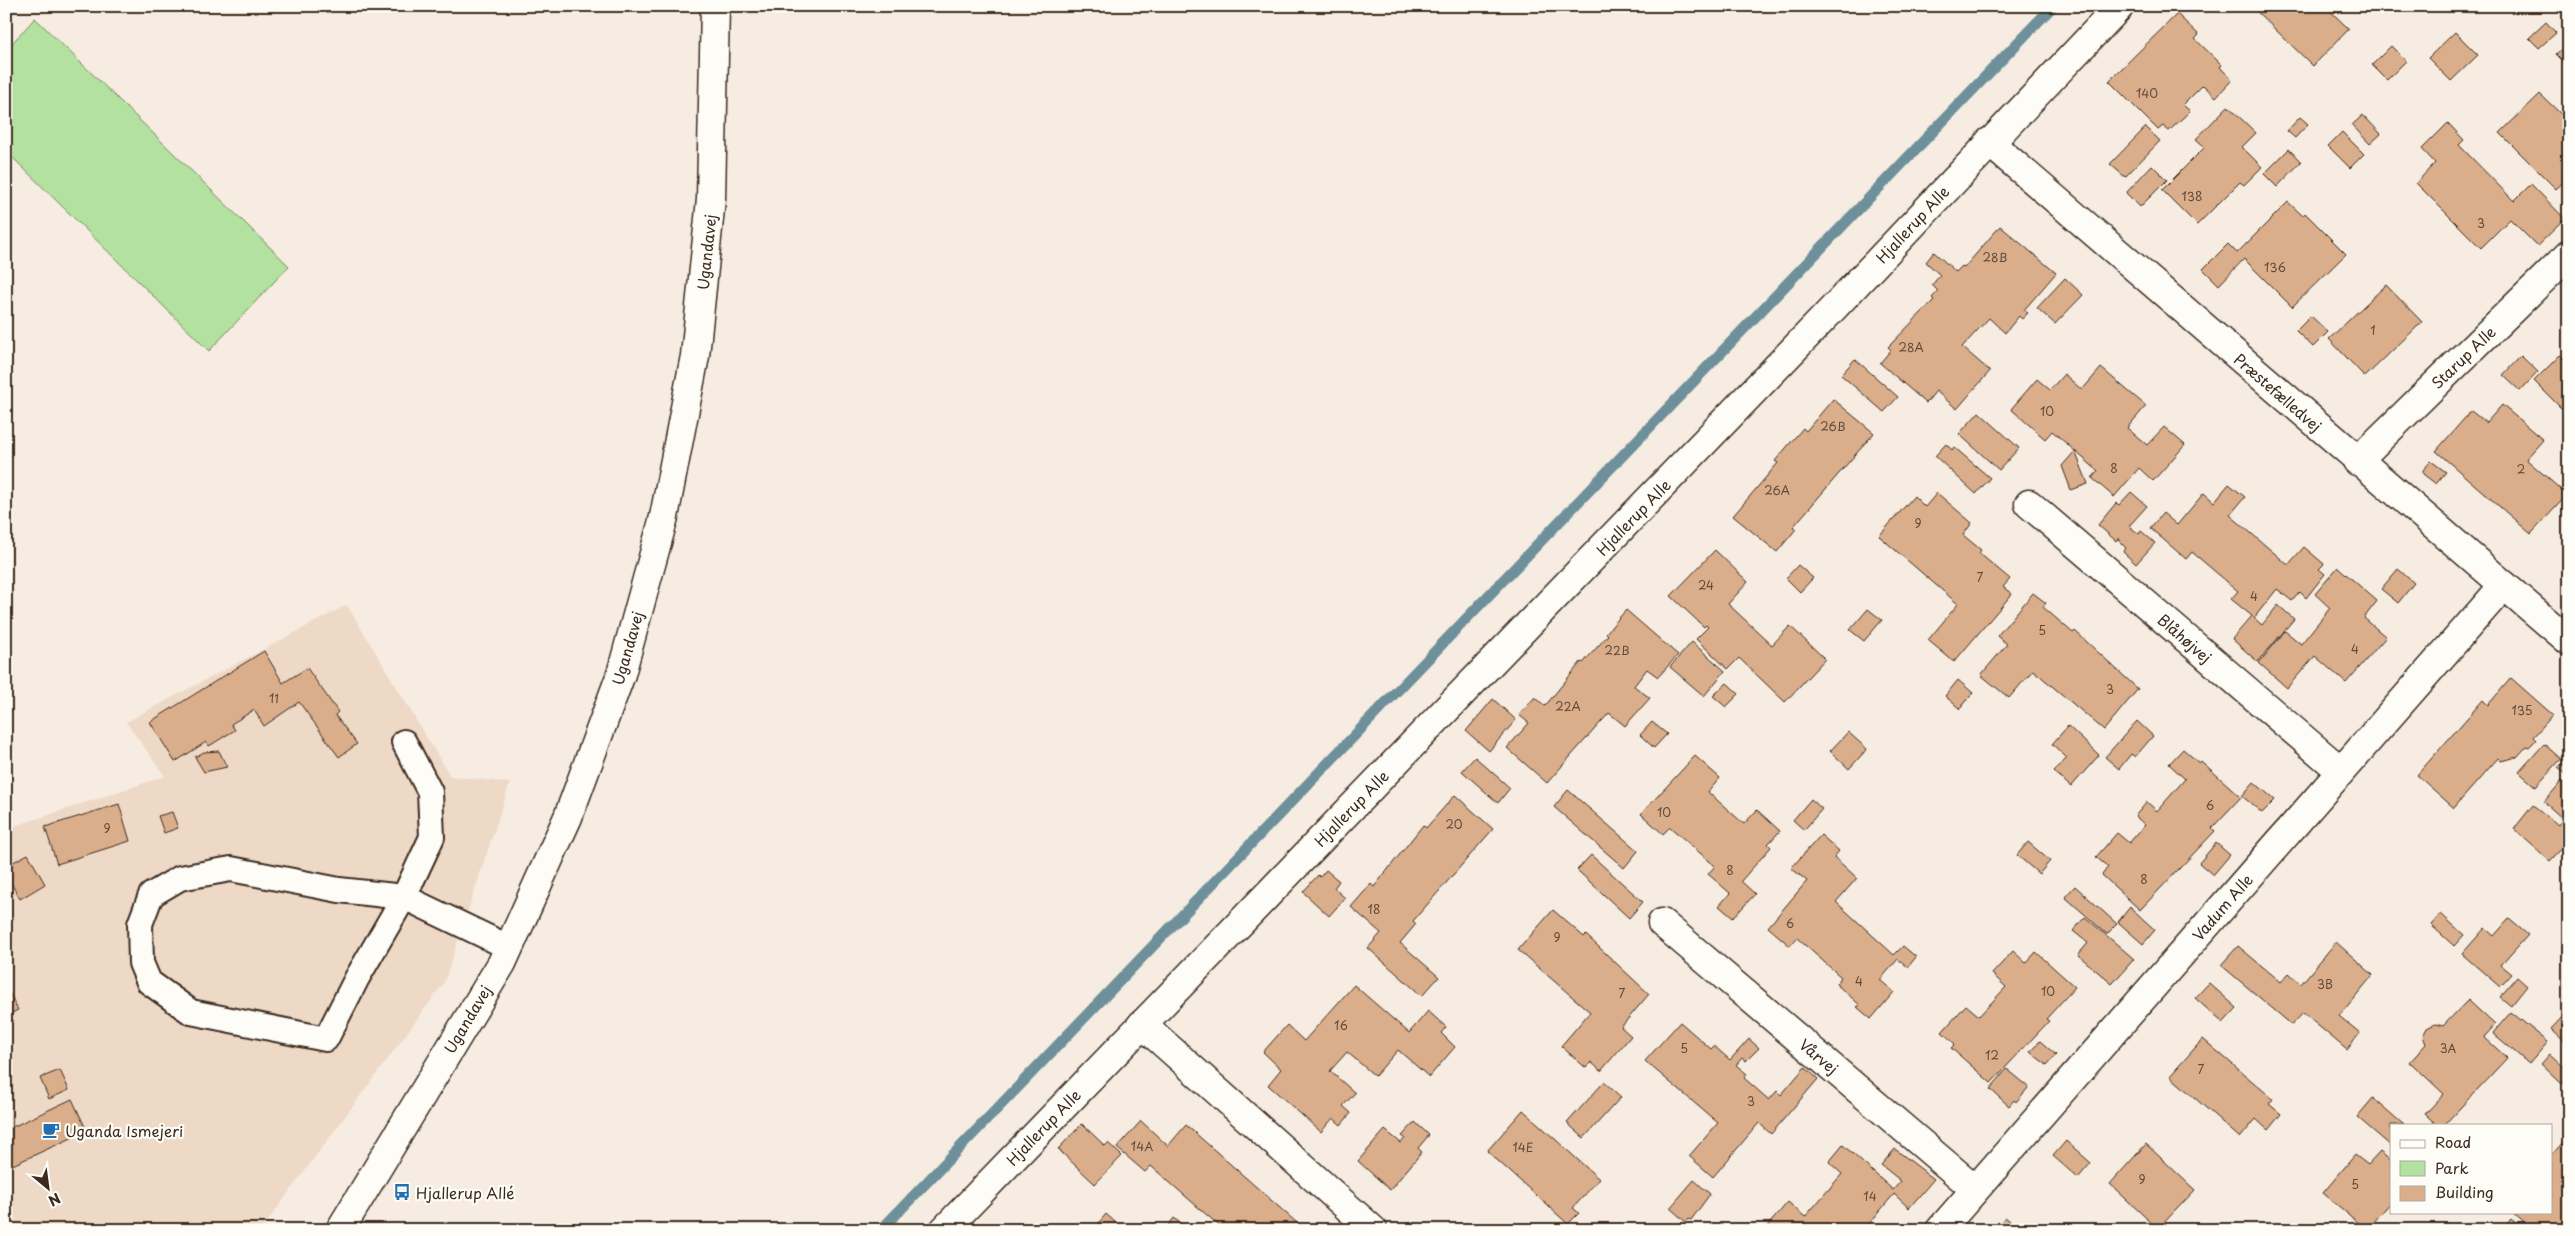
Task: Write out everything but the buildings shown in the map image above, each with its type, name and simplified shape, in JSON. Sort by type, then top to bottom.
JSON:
[{"type":"street","name":"Ugandavej","points":[[340,1230],[502,962],[568,817],[621,674],[664,517],[695,356],[711,199],[715,6]]},
{"type":"street","name":"Hjallerup Alle","points":[[944,1230],[1823,319],[2120,6]]},
{"type":"street","name":"Præstefælledvej","points":[[1989,142],[2569,641]]},
{"type":"street","name":"Starup Alle","points":[[2357,460],[2569,254]]},
{"type":"street","name":"Blåhøjvej","points":[[2029,504],[2340,771]]},
{"type":"street","name":"Vadum Alle","points":[[1940,1230],[2504,585]]},
{"type":"street","name":"Vårvej","points":[[1662,923],[1975,1189]]},
{"type":"street","points":[[1142,1024],[1374,1230]]},
{"type":"lane","points":[[404,742],[430,792],[432,837],[404,897],[357,978],[326,1039],[191,1012],[149,982],[141,963],[140,924],[151,895],[180,878],[231,869],[339,890],[404,897],[508,947]]},
{"type":"shaded area","points":[[347,605],[450,776],[510,783],[444,983],[261,1230],[6,1230],[6,829],[165,776],[126,722]]},
{"type":"green space","points":[[35,18],[289,266],[209,351],[6,151],[6,50]]},
{"type":"waterway","points":[[881,1230],[2053,6]]},
{"type":"place","name":"Uganda Ismejeri","points":[[51,1130]]},
{"type":"place","name":"Hjallerup Allé","points":[[402,1192]]}]
